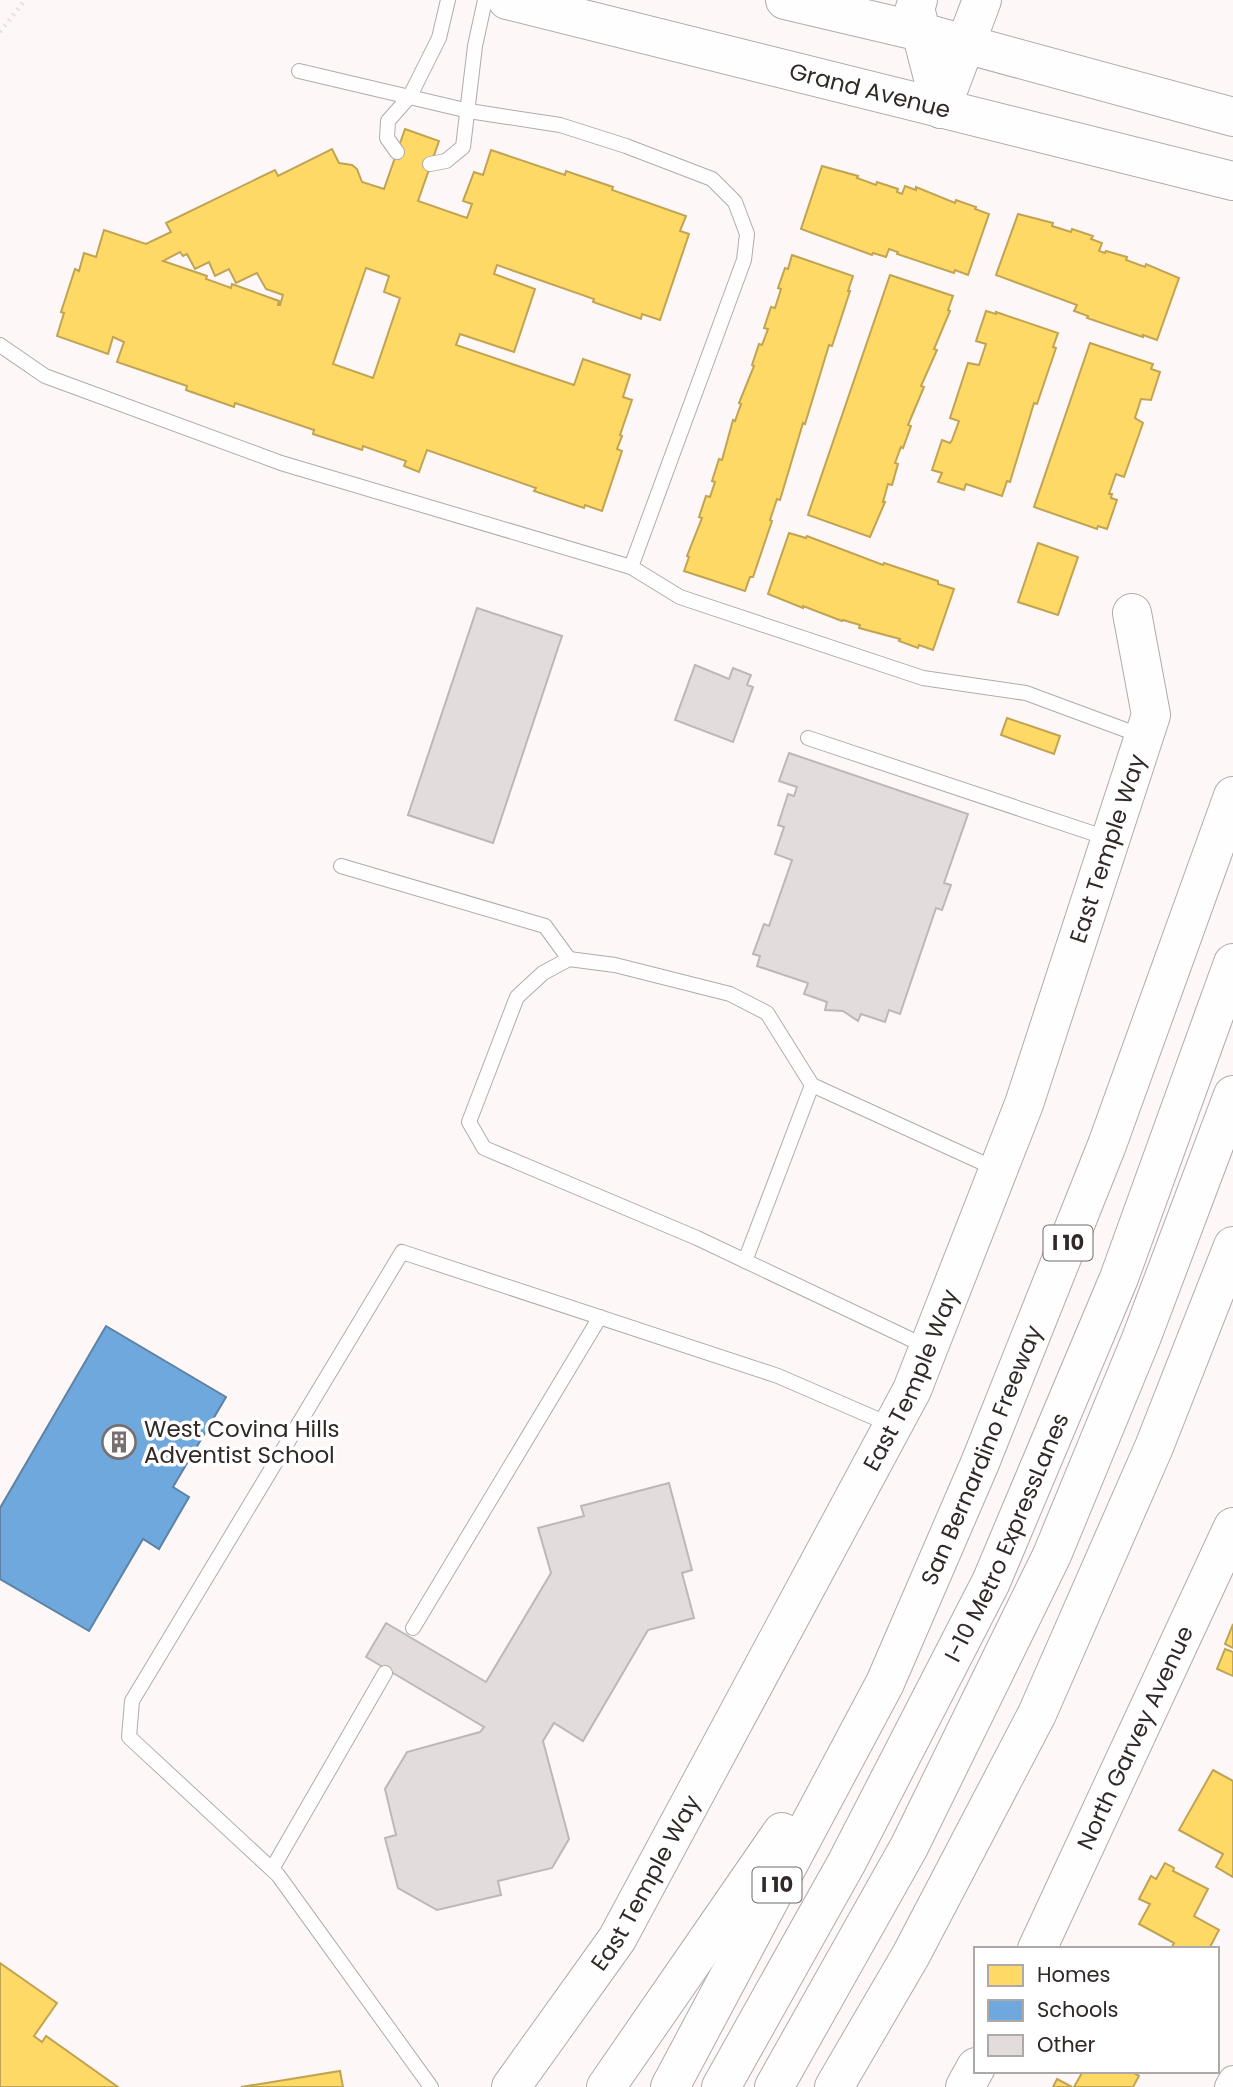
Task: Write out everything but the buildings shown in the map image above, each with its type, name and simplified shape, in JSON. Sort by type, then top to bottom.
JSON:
[{"type":"main road","name":"Grand Avenue","points":[[507,0],[1233,181]]},
{"type":"main road","points":[[785,0],[920,16],[966,45],[1233,117]]},
{"type":"main road","points":[[941,109],[982,0]]},
{"type":"main road","points":[[920,16],[941,109]]},
{"type":"main road","name":"East Temple Way","points":[[512,2087],[617,1939],[912,1390],[1024,1104],[1152,715],[1132,613]]},
{"type":"main road","name":"San Bernardino Freeway","points":[[670,2087],[884,1683],[980,1463],[1107,1145],[1233,796]]},
{"type":"main road","name":"I-10 Metro ExpressLanes","points":[[720,2087],[847,1862],[990,1582],[1119,1278],[1233,963]]},
{"type":"main road","name":"I-10 Metro ExpressLanes","points":[[774,2087],[909,1847],[1052,1555],[1141,1339],[1233,1094]]},
{"type":"main road","points":[[834,2087],[911,1955],[1037,1713],[1154,1447],[1233,1246]]},
{"type":"main road","name":"North Garvey Avenue","points":[[1038,1947],[1233,1527]]},
{"type":"main road","points":[[606,2087],[884,1683]]},
{"type":"main road","points":[[965,2087],[974,2071]]},
{"type":"street","points":[[1229,2087],[1233,2080]]},
{"type":"lane","points":[[397,152],[387,138],[387,121],[410,96],[439,38],[448,0]]},
{"type":"lane","points":[[430,164],[446,161],[463,147],[475,46],[485,0]]},
{"type":"lane","points":[[299,71],[469,111],[560,125],[626,146],[712,179],[735,202],[747,234],[744,260],[631,568]]},
{"type":"lane","points":[[0,345],[45,376],[281,463],[631,568],[680,597],[923,678],[1026,693],[1145,736]]},
{"type":"lane","points":[[808,738],[1111,839]]},
{"type":"lane","points":[[341,866],[545,926],[569,959]]},
{"type":"lane","points":[[928,1348],[684,1232],[484,1148],[469,1122],[517,998],[543,973],[569,959],[615,965],[730,994],[767,1013],[812,1084],[999,1170]]},
{"type":"lane","points":[[745,1261],[812,1084]]},
{"type":"lane","points":[[432,2087],[275,1872],[129,1737],[132,1701],[402,1252],[778,1376],[892,1426]]},
{"type":"lane","points":[[412,1628],[600,1317]]},
{"type":"lane","points":[[275,1872],[385,1673]]},
{"type":"path","points":[[0,32],[25,0]]},
{"type":"place","name":"West Covina Hills Adventist School","points":[[119,1442]]}]
